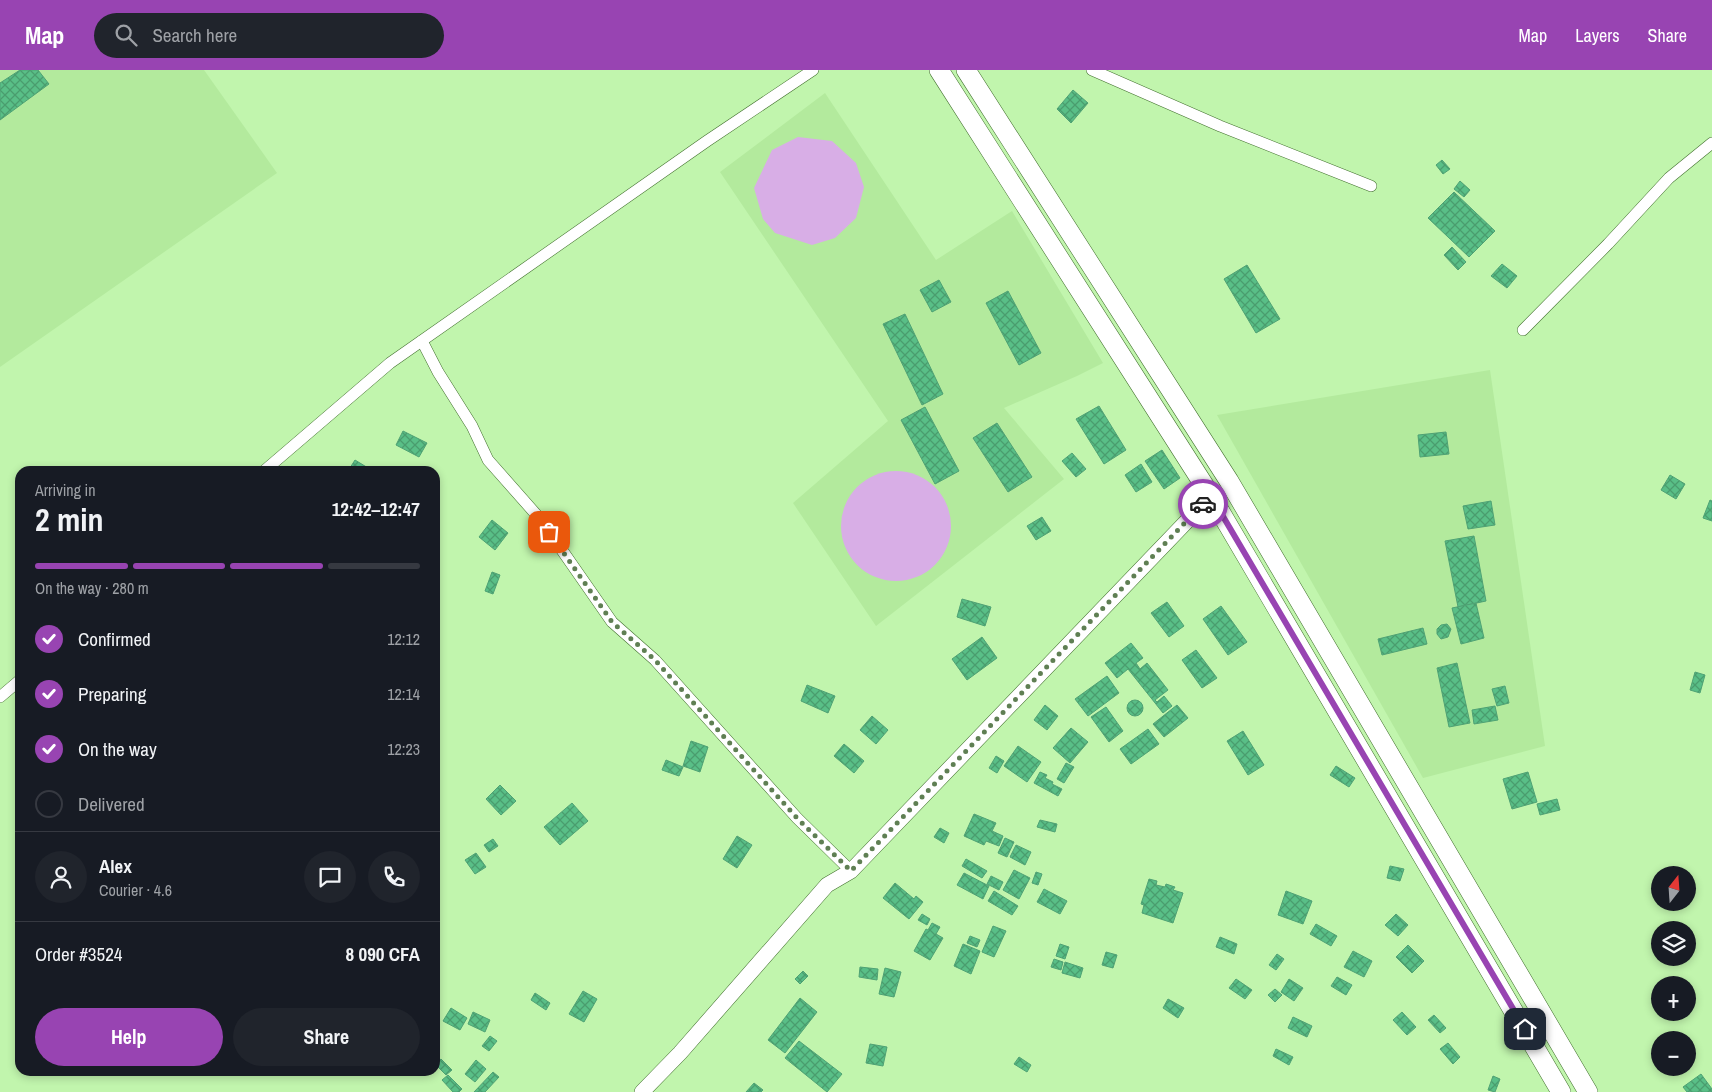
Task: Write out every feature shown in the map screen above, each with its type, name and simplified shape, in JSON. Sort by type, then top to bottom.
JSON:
[{"type":"main road","points":[[939,70],[1211,496],[1561,1092]]},
{"type":"main road","points":[[966,70],[1234,490],[1588,1092]]},
{"type":"street","points":[[270,466],[390,363],[707,141],[813,70]]},
{"type":"street","points":[[1092,70],[1220,126],[1371,186]]},
{"type":"street","points":[[1522,330],[1608,244],[1669,178],[1712,143]]},
{"type":"street","points":[[422,341],[438,372],[472,426],[488,460],[541,520],[612,622],[655,660],[797,818],[851,871]]},
{"type":"street","points":[[642,1092],[680,1052],[827,885],[851,871],[1211,496]]},
{"type":"street","points":[[0,697],[15,684]]},
{"type":"shaded area","points":[[0,70],[204,70],[277,173],[0,367]]},
{"type":"shaded area","points":[[825,93],[936,260],[1012,211],[1103,363],[1004,408],[1064,479],[876,626],[793,503],[888,421],[720,172]]},
{"type":"shaded area","points":[[798,137],[832,141],[856,163],[864,187],[856,218],[835,238],[812,245],[775,233],[763,219],[754,188],[772,150]]},
{"type":"shaded area","points":[[1490,370],[1545,746],[1423,778],[1217,415]]},
{"type":"shaded area","points":[[896,471],[917,475],[935,487],[947,505],[951,526],[947,547],[935,565],[917,577],[896,581],[875,577],[857,565],[845,547],[841,526],[845,505],[857,487],[875,475]]},
{"type":"building","points":[[20,70],[38,70],[49,84],[0,120],[0,83]]},
{"type":"building","points":[[1073,90],[1088,103],[1071,123],[1057,109]]},
{"type":"building","points":[[1442,160],[1450,169],[1443,174],[1436,165]]},
{"type":"building","points":[[1460,181],[1470,190],[1464,197],[1454,189]]},
{"type":"building","points":[[1454,192],[1495,231],[1469,257],[1428,218]]},
{"type":"building","points":[[1452,247],[1466,262],[1458,270],[1444,255]]},
{"type":"building","points":[[1502,264],[1517,276],[1507,288],[1491,276]]},
{"type":"building","points":[[1247,265],[1280,319],[1256,333],[1224,279]]},
{"type":"building","points":[[939,280],[951,302],[932,312],[920,290]]},
{"type":"building","points":[[1008,291],[1041,353],[1019,365],[986,303]]},
{"type":"building","points":[[905,314],[943,394],[922,405],[883,324]]},
{"type":"building","points":[[1099,406],[1126,450],[1104,464],[1076,419]]},
{"type":"building","points":[[925,407],[959,471],[935,484],[901,420]]},
{"type":"building","points":[[997,423],[1032,477],[1008,492],[973,438]]},
{"type":"building","points":[[403,431],[427,443],[419,457],[396,445]]},
{"type":"building","points":[[1446,432],[1449,454],[1420,457],[1418,435]]},
{"type":"building","points":[[1162,450],[1180,478],[1164,489],[1145,461]]},
{"type":"building","points":[[1072,453],[1086,469],[1076,477],[1062,461]]},
{"type":"building","points":[[355,460],[365,466],[351,466]]},
{"type":"building","points":[[1141,464],[1152,482],[1136,492],[1125,475]]},
{"type":"building","points":[[1670,475],[1685,484],[1676,499],[1661,490]]},
{"type":"building","points":[[1710,500],[1712,501],[1712,521],[1703,518]]},
{"type":"building","points":[[1491,501],[1495,525],[1468,529],[1463,506]]},
{"type":"building","points":[[1042,517],[1051,531],[1036,540],[1027,526]]},
{"type":"building","points":[[492,520],[508,533],[495,550],[479,537]]},
{"type":"building","points":[[1474,536],[1486,601],[1458,607],[1445,541]]},
{"type":"building","points":[[492,572],[500,575],[493,594],[485,591]]},
{"type":"building","points":[[962,599],[991,607],[985,626],[957,617]]},
{"type":"building","points":[[1167,602],[1184,626],[1169,637],[1151,613]]},
{"type":"building","points":[[1476,603],[1484,638],[1461,644],[1452,608]]},
{"type":"building","points":[[1221,606],[1247,642],[1228,655],[1203,619]]},
{"type":"building","points":[[1447,624],[1451,629],[1448,637],[1441,639],[1437,634],[1437,629],[1441,625]]},
{"type":"building","points":[[1423,628],[1427,644],[1382,655],[1378,639]]},
{"type":"building","points":[[982,637],[997,658],[967,680],[952,659]]},
{"type":"building","points":[[1131,643],[1143,658],[1136,663],[1140,669],[1147,663],[1168,690],[1155,700],[1157,702],[1164,696],[1172,706],[1163,713],[1128,669],[1117,678],[1105,663]]},
{"type":"building","points":[[1196,650],[1217,678],[1202,688],[1182,660]]},
{"type":"building","points":[[1457,663],[1470,723],[1449,727],[1437,668]]},
{"type":"building","points":[[1695,672],[1705,675],[1700,693],[1690,690]]},
{"type":"building","points":[[1107,676],[1119,693],[1088,716],[1075,699]]},
{"type":"building","points":[[807,685],[835,696],[828,713],[801,701]]},
{"type":"building","points":[[1505,686],[1509,703],[1497,706],[1492,689]]},
{"type":"building","points":[[1135,700],[1143,708],[1135,716],[1127,708]]},
{"type":"building","points":[[1045,705],[1058,716],[1047,730],[1034,720]]},
{"type":"building","points":[[1177,705],[1188,718],[1164,737],[1153,724]]},
{"type":"building","points":[[1495,706],[1498,720],[1474,724],[1472,710]]},
{"type":"building","points":[[1106,707],[1123,731],[1109,742],[1091,717]]},
{"type":"building","points":[[872,716],[888,730],[876,744],[860,730]]},
{"type":"building","points":[[1071,728],[1088,742],[1070,763],[1053,748]]},
{"type":"building","points":[[1148,729],[1159,744],[1131,764],[1120,749]]},
{"type":"building","points":[[1243,731],[1264,765],[1248,775],[1227,741]]},
{"type":"building","points":[[691,741],[708,747],[700,772],[683,766]]},
{"type":"building","points":[[844,744],[864,761],[854,773],[834,756]]},
{"type":"building","points":[[1018,746],[1041,762],[1027,782],[1004,766]]},
{"type":"building","points":[[996,756],[1004,761],[997,773],[989,768]]},
{"type":"building","points":[[666,760],[683,767],[679,776],[662,770]]},
{"type":"building","points":[[1066,763],[1074,767],[1064,783],[1057,779]]},
{"type":"building","points":[[1336,766],[1355,778],[1349,787],[1330,775]]},
{"type":"building","points":[[1040,772],[1047,775],[1045,778],[1053,782],[1052,784],[1062,789],[1058,796],[1034,783]]},
{"type":"building","points":[[1528,772],[1537,802],[1512,809],[1503,779]]},
{"type":"building","points":[[500,785],[516,801],[501,815],[486,799]]},
{"type":"building","points":[[1557,799],[1560,810],[1540,815],[1537,804]]},
{"type":"building","points":[[572,803],[588,821],[560,845],[544,827]]},
{"type":"building","points":[[974,814],[996,823],[992,831],[1003,836],[999,846],[986,841],[984,845],[964,836]]},
{"type":"building","points":[[1040,820],[1057,824],[1055,832],[1037,827]]},
{"type":"building","points":[[940,828],[949,833],[944,843],[934,837]]},
{"type":"building","points":[[737,836],[752,845],[737,868],[723,859]]},
{"type":"building","points":[[1005,838],[1014,842],[1007,857],[998,853]]},
{"type":"building","points":[[493,839],[498,846],[489,852],[484,845]]},
{"type":"building","points":[[1016,845],[1031,852],[1025,865],[1010,857]]},
{"type":"building","points":[[476,853],[486,867],[475,874],[465,860]]},
{"type":"building","points":[[966,859],[987,871],[982,878],[962,866]]},
{"type":"building","points":[[1390,866],[1404,869],[1400,881],[1387,878]]},
{"type":"building","points":[[1014,870],[1030,878],[1019,899],[1003,890]]},
{"type":"building","points":[[1036,872],[1042,874],[1038,885],[1032,883]]},
{"type":"building","points":[[964,873],[989,886],[983,899],[957,885]]},
{"type":"building","points":[[991,876],[1003,882],[999,890],[987,884]]},
{"type":"building","points":[[1149,879],[1157,881],[1156,885],[1165,887],[1166,884],[1175,887],[1173,890],[1183,893],[1173,923],[1142,913],[1144,905],[1141,904]]},
{"type":"building","points":[[895,883],[914,899],[916,896],[923,902],[909,919],[883,898]]},
{"type":"building","points":[[1044,889],[1067,901],[1060,914],[1037,902]]},
{"type":"building","points":[[994,891],[1018,906],[1012,915],[988,901]]},
{"type":"building","points":[[1286,891],[1312,901],[1303,924],[1278,915]]},
{"type":"building","points":[[922,914],[930,919],[927,925],[918,920]]},
{"type":"building","points":[[1396,914],[1408,925],[1398,936],[1385,925]]},
{"type":"building","points":[[932,923],[940,927],[936,934],[943,938],[930,960],[914,951],[926,929],[928,930]]},
{"type":"building","points":[[1316,924],[1337,936],[1331,946],[1310,934]]},
{"type":"building","points":[[993,926],[1006,931],[994,957],[982,952]]},
{"type":"building","points":[[970,936],[980,940],[977,947],[967,943]]},
{"type":"building","points":[[1220,937],[1237,944],[1234,954],[1216,947]]},
{"type":"building","points":[[963,944],[980,951],[971,974],[954,966]]},
{"type":"building","points":[[1060,944],[1069,947],[1065,959],[1056,956]]},
{"type":"building","points":[[1408,945],[1424,961],[1412,973],[1396,957]]},
{"type":"building","points":[[1353,951],[1372,961],[1364,977],[1344,967]]},
{"type":"building","points":[[1106,952],[1117,955],[1113,968],[1102,965]]},
{"type":"building","points":[[1277,954],[1284,959],[1276,970],[1269,965]]},
{"type":"building","points":[[1054,959],[1063,962],[1061,970],[1051,967]]},
{"type":"building","points":[[1065,962],[1083,968],[1080,978],[1062,973]]},
{"type":"building","points":[[860,967],[878,969],[877,980],[859,977]]},
{"type":"building","points":[[885,968],[901,972],[894,997],[879,994]]},
{"type":"building","points":[[803,971],[808,976],[800,984],[795,979]]},
{"type":"building","points":[[1337,977],[1352,985],[1346,995],[1331,986]]},
{"type":"building","points":[[1236,979],[1252,990],[1245,999],[1229,988]]},
{"type":"building","points":[[1289,979],[1303,988],[1294,1001],[1281,992]]},
{"type":"building","points":[[1275,989],[1282,995],[1275,1002],[1268,995]]},
{"type":"building","points":[[583,991],[597,999],[584,1022],[569,1014]]},
{"type":"building","points":[[535,993],[550,1003],[546,1010],[531,1000]]},
{"type":"building","points":[[800,998],[817,1012],[785,1053],[768,1040]]},
{"type":"building","points":[[1168,999],[1184,1008],[1178,1018],[1163,1008]]},
{"type":"building","points":[[451,1008],[467,1018],[460,1030],[443,1021]]},
{"type":"building","points":[[473,1012],[490,1020],[485,1032],[468,1024]]},
{"type":"building","points":[[1402,1012],[1416,1027],[1407,1035],[1393,1020]]},
{"type":"building","points":[[1434,1015],[1446,1028],[1440,1033],[1428,1020]]},
{"type":"building","points":[[1293,1017],[1312,1026],[1307,1037],[1288,1028]]},
{"type":"building","points":[[490,1036],[497,1041],[489,1051],[482,1046]]},
{"type":"building","points":[[799,1041],[842,1074],[827,1092],[785,1058]]},
{"type":"building","points":[[1448,1043],[1460,1057],[1453,1064],[1440,1049]]},
{"type":"building","points":[[870,1044],[887,1047],[883,1066],[866,1063]]},
{"type":"building","points":[[1276,1049],[1293,1057],[1289,1065],[1273,1056]]},
{"type":"building","points":[[1019,1057],[1031,1065],[1027,1072],[1014,1064]]},
{"type":"building","points":[[440,1060],[452,1070],[446,1075],[440,1069]]},
{"type":"building","points":[[476,1060],[486,1069],[475,1082],[465,1074]]},
{"type":"building","points":[[493,1072],[499,1077],[485,1092],[474,1092]]},
{"type":"building","points":[[1701,1074],[1712,1089],[1712,1092],[1687,1092],[1683,1087]]},
{"type":"building","points":[[448,1075],[462,1089],[459,1092],[453,1092],[442,1080]]},
{"type":"building","points":[[1493,1076],[1500,1079],[1495,1092],[1488,1090]]},
{"type":"building","points":[[754,1083],[763,1090],[761,1092],[746,1092]]},
{"type":"way so far","points":[[549,532],[612,622],[655,660],[797,818],[851,871],[1203,504]]},
{"type":"route","points":[[1203,504],[1211,496],[1525,1029]]}]
